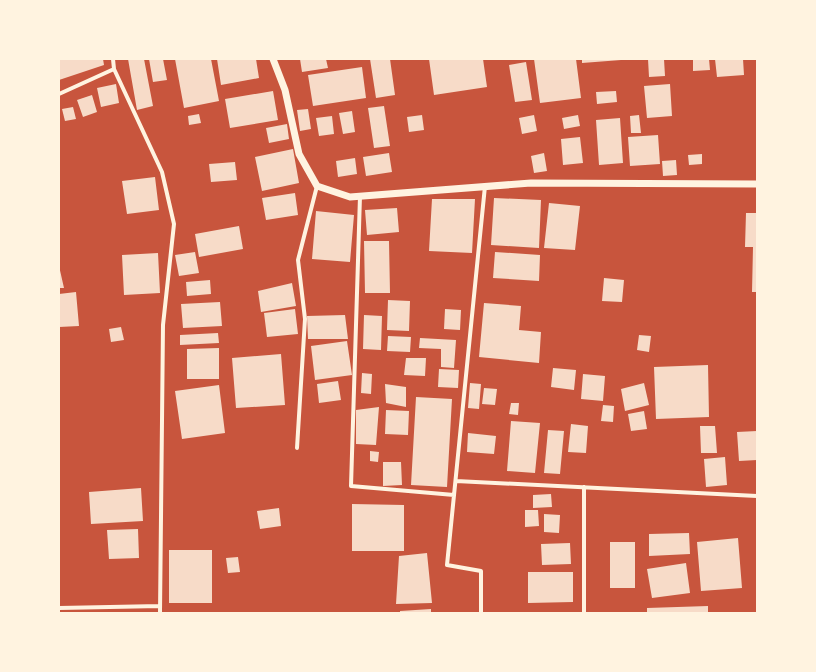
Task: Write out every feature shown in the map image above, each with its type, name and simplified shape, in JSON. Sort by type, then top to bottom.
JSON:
[{"type":"street","points":[[113,59],[114,69],[162,172],[174,224],[163,325],[160,613]]},
{"type":"street","points":[[273,59],[285,90],[299,154],[317,186],[298,260],[305,319],[297,448]]},
{"type":"street","points":[[59,94],[114,69]]},
{"type":"street","points":[[317,186],[350,196],[360,196],[531,183],[757,184]]},
{"type":"street","points":[[481,613],[481,571],[447,565],[485,186]]},
{"type":"street","points":[[360,196],[351,486],[454,495]]},
{"type":"street","points":[[456,481],[757,496]]},
{"type":"street","points":[[584,487],[584,613]]},
{"type":"street","points":[[59,608],[160,606]]},
{"type":"building","points":[[59,59],[103,59],[104,65],[59,80]]},
{"type":"building","points":[[128,59],[144,59],[153,106],[137,110]]},
{"type":"building","points":[[149,59],[163,59],[167,80],[153,82]]},
{"type":"building","points":[[175,59],[211,59],[219,101],[184,108]]},
{"type":"building","points":[[217,59],[256,59],[259,78],[221,85]]},
{"type":"building","points":[[300,59],[326,59],[328,68],[302,72]]},
{"type":"building","points":[[370,59],[390,59],[395,95],[376,98]]},
{"type":"building","points":[[429,59],[483,59],[487,87],[434,95]]},
{"type":"building","points":[[534,59],[576,59],[581,98],[540,103]]},
{"type":"building","points":[[582,59],[621,59],[621,60],[582,63]]},
{"type":"building","points":[[648,59],[664,59],[665,76],[649,77]]},
{"type":"building","points":[[693,59],[709,59],[710,70],[693,71]]},
{"type":"building","points":[[715,59],[743,59],[744,75],[717,77]]},
{"type":"building","points":[[526,62],[532,100],[515,102],[509,65]]},
{"type":"building","points":[[362,67],[366,98],[313,106],[308,75]]},
{"type":"building","points":[[116,84],[119,103],[101,107],[97,88]]},
{"type":"building","points":[[670,84],[672,116],[647,118],[644,86]]},
{"type":"building","points":[[273,91],[278,120],[230,128],[225,99]]},
{"type":"building","points":[[616,91],[617,102],[597,104],[596,92]]},
{"type":"building","points":[[92,95],[97,112],[83,117],[77,100]]},
{"type":"building","points":[[384,106],[390,146],[374,148],[368,108]]},
{"type":"building","points":[[73,107],[76,119],[65,121],[62,109]]},
{"type":"building","points":[[308,109],[311,129],[300,131],[297,110]]},
{"type":"building","points":[[352,111],[355,132],[343,134],[339,113]]},
{"type":"building","points":[[199,114],[201,123],[189,125],[188,116]]},
{"type":"building","points":[[422,115],[424,130],[409,132],[407,117]]},
{"type":"building","points":[[534,115],[537,131],[522,134],[519,118]]},
{"type":"building","points":[[578,115],[580,126],[564,129],[562,118]]},
{"type":"building","points":[[639,115],[641,133],[631,133],[630,116]]},
{"type":"building","points":[[332,116],[334,134],[319,136],[316,118]]},
{"type":"building","points":[[620,118],[623,163],[599,165],[596,120]]},
{"type":"building","points":[[287,124],[289,139],[269,143],[266,128]]},
{"type":"building","points":[[658,135],[660,164],[630,166],[628,137]]},
{"type":"building","points":[[580,137],[583,163],[563,165],[561,139]]},
{"type":"building","points":[[293,149],[299,183],[262,191],[255,157]]},
{"type":"building","points":[[389,153],[392,172],[366,176],[363,157]]},
{"type":"building","points":[[544,153],[547,171],[534,173],[531,156]]},
{"type":"building","points":[[702,154],[702,164],[689,165],[688,155]]},
{"type":"building","points":[[355,158],[357,174],[338,177],[336,161]]},
{"type":"building","points":[[676,160],[677,175],[663,176],[662,161]]},
{"type":"building","points":[[235,162],[237,180],[211,182],[209,164]]},
{"type":"building","points":[[155,177],[159,210],[127,214],[122,181]]},
{"type":"building","points":[[295,193],[298,215],[266,220],[262,198]]},
{"type":"building","points":[[494,198],[541,200],[539,248],[491,245]]},
{"type":"building","points":[[432,199],[475,199],[472,253],[429,251]]},
{"type":"building","points":[[549,203],[580,206],[575,250],[544,248]]},
{"type":"building","points":[[397,208],[399,232],[367,235],[365,210]]},
{"type":"building","points":[[316,211],[354,215],[350,262],[312,259]]},
{"type":"building","points":[[746,213],[757,213],[757,292],[752,292],[753,247],[745,247]]},
{"type":"building","points":[[239,226],[243,249],[199,257],[195,234]]},
{"type":"building","points":[[364,241],[389,241],[390,293],[365,293]]},
{"type":"building","points":[[195,252],[199,273],[179,276],[175,255]]},
{"type":"building","points":[[495,252],[540,255],[539,281],[493,278]]},
{"type":"building","points":[[158,253],[160,293],[124,295],[122,255]]},
{"type":"building","points":[[59,266],[64,288],[59,288]]},
{"type":"building","points":[[604,278],[624,280],[622,302],[602,301]]},
{"type":"building","points":[[210,280],[211,294],[187,296],[186,282]]},
{"type":"building","points":[[292,283],[296,306],[261,312],[258,291]]},
{"type":"building","points":[[76,292],[79,326],[59,327],[59,294]]},
{"type":"building","points":[[388,300],[410,301],[409,331],[387,330]]},
{"type":"building","points":[[220,302],[222,326],[183,328],[181,304]]},
{"type":"building","points":[[484,303],[521,306],[519,330],[541,332],[539,363],[479,357]]},
{"type":"building","points":[[295,309],[298,334],[267,337],[264,313]]},
{"type":"building","points":[[445,309],[461,310],[460,330],[444,329]]},
{"type":"building","points":[[345,315],[348,339],[308,339],[307,316]]},
{"type":"building","points":[[364,315],[382,316],[381,350],[363,349]]},
{"type":"building","points":[[121,327],[124,340],[111,342],[109,329]]},
{"type":"building","points":[[218,333],[219,343],[180,345],[180,335]]},
{"type":"building","points":[[639,335],[651,336],[649,352],[637,350]]},
{"type":"building","points":[[388,336],[411,337],[410,352],[387,351]]},
{"type":"building","points":[[420,338],[456,340],[454,368],[441,367],[441,349],[419,348]]},
{"type":"building","points":[[347,341],[352,375],[315,380],[311,346]]},
{"type":"building","points":[[219,348],[219,379],[187,379],[187,349]]},
{"type":"building","points":[[281,354],[285,405],[236,408],[232,358]]},
{"type":"building","points":[[406,358],[426,358],[425,376],[404,375]]},
{"type":"building","points":[[708,365],[709,417],[656,419],[654,367]]},
{"type":"building","points":[[553,368],[576,370],[574,390],[551,387]]},
{"type":"building","points":[[439,369],[459,370],[458,388],[438,387]]},
{"type":"building","points":[[362,373],[372,374],[371,394],[361,393]]},
{"type":"building","points":[[583,374],[605,376],[603,401],[581,399]]},
{"type":"building","points":[[338,381],[341,400],[319,403],[317,384]]},
{"type":"building","points":[[470,383],[481,384],[479,409],[468,408]]},
{"type":"building","points":[[644,383],[649,405],[625,411],[621,389]]},
{"type":"building","points":[[385,384],[406,387],[406,407],[386,403]]},
{"type":"building","points":[[219,385],[225,433],[182,439],[175,391]]},
{"type":"building","points":[[484,388],[497,389],[495,405],[482,404]]},
{"type":"building","points":[[416,397],[452,399],[447,487],[411,485]]},
{"type":"building","points":[[511,403],[519,403],[518,415],[509,414]]},
{"type":"building","points":[[603,405],[614,406],[613,422],[601,421]]},
{"type":"building","points":[[379,407],[376,445],[356,444],[356,410]]},
{"type":"building","points":[[386,410],[409,411],[408,435],[385,434]]},
{"type":"building","points":[[644,411],[647,429],[631,431],[628,414]]},
{"type":"building","points":[[511,421],[540,423],[535,473],[507,471]]},
{"type":"building","points":[[571,424],[588,426],[586,453],[568,452]]},
{"type":"building","points":[[700,426],[715,426],[717,453],[701,453]]},
{"type":"building","points":[[548,430],[564,431],[560,474],[544,473]]},
{"type":"building","points":[[757,431],[757,460],[739,461],[737,432]]},
{"type":"building","points":[[468,433],[496,436],[494,454],[467,452]]},
{"type":"building","points":[[370,451],[379,452],[378,462],[370,461]]},
{"type":"building","points":[[725,457],[727,485],[706,487],[704,459]]},
{"type":"building","points":[[383,462],[401,462],[402,485],[383,486]]},
{"type":"building","points":[[141,488],[143,521],[91,524],[89,492]]},
{"type":"building","points":[[551,494],[552,507],[533,508],[533,495]]},
{"type":"building","points":[[352,504],[404,505],[404,551],[352,551]]},
{"type":"building","points":[[279,508],[281,526],[260,529],[257,511]]},
{"type":"building","points":[[525,510],[538,510],[539,526],[525,527]]},
{"type":"building","points":[[544,514],[560,515],[559,533],[544,532]]},
{"type":"building","points":[[138,529],[139,558],[109,559],[107,530]]},
{"type":"building","points":[[689,533],[690,554],[649,556],[649,534]]},
{"type":"building","points":[[738,538],[742,588],[701,591],[697,542]]},
{"type":"building","points":[[610,542],[635,542],[635,588],[610,588]]},
{"type":"building","points":[[570,543],[571,564],[542,565],[541,544]]},
{"type":"building","points":[[169,550],[212,550],[212,603],[169,603]]},
{"type":"building","points":[[427,553],[432,603],[396,604],[399,556]]},
{"type":"building","points":[[238,557],[240,572],[228,573],[226,558]]},
{"type":"building","points":[[686,563],[690,593],[652,598],[647,569]]},
{"type":"building","points":[[528,572],[573,572],[573,602],[528,603]]},
{"type":"building","points":[[708,606],[708,613],[647,613],[647,608]]},
{"type":"building","points":[[431,609],[431,613],[400,613],[400,611]]}]
